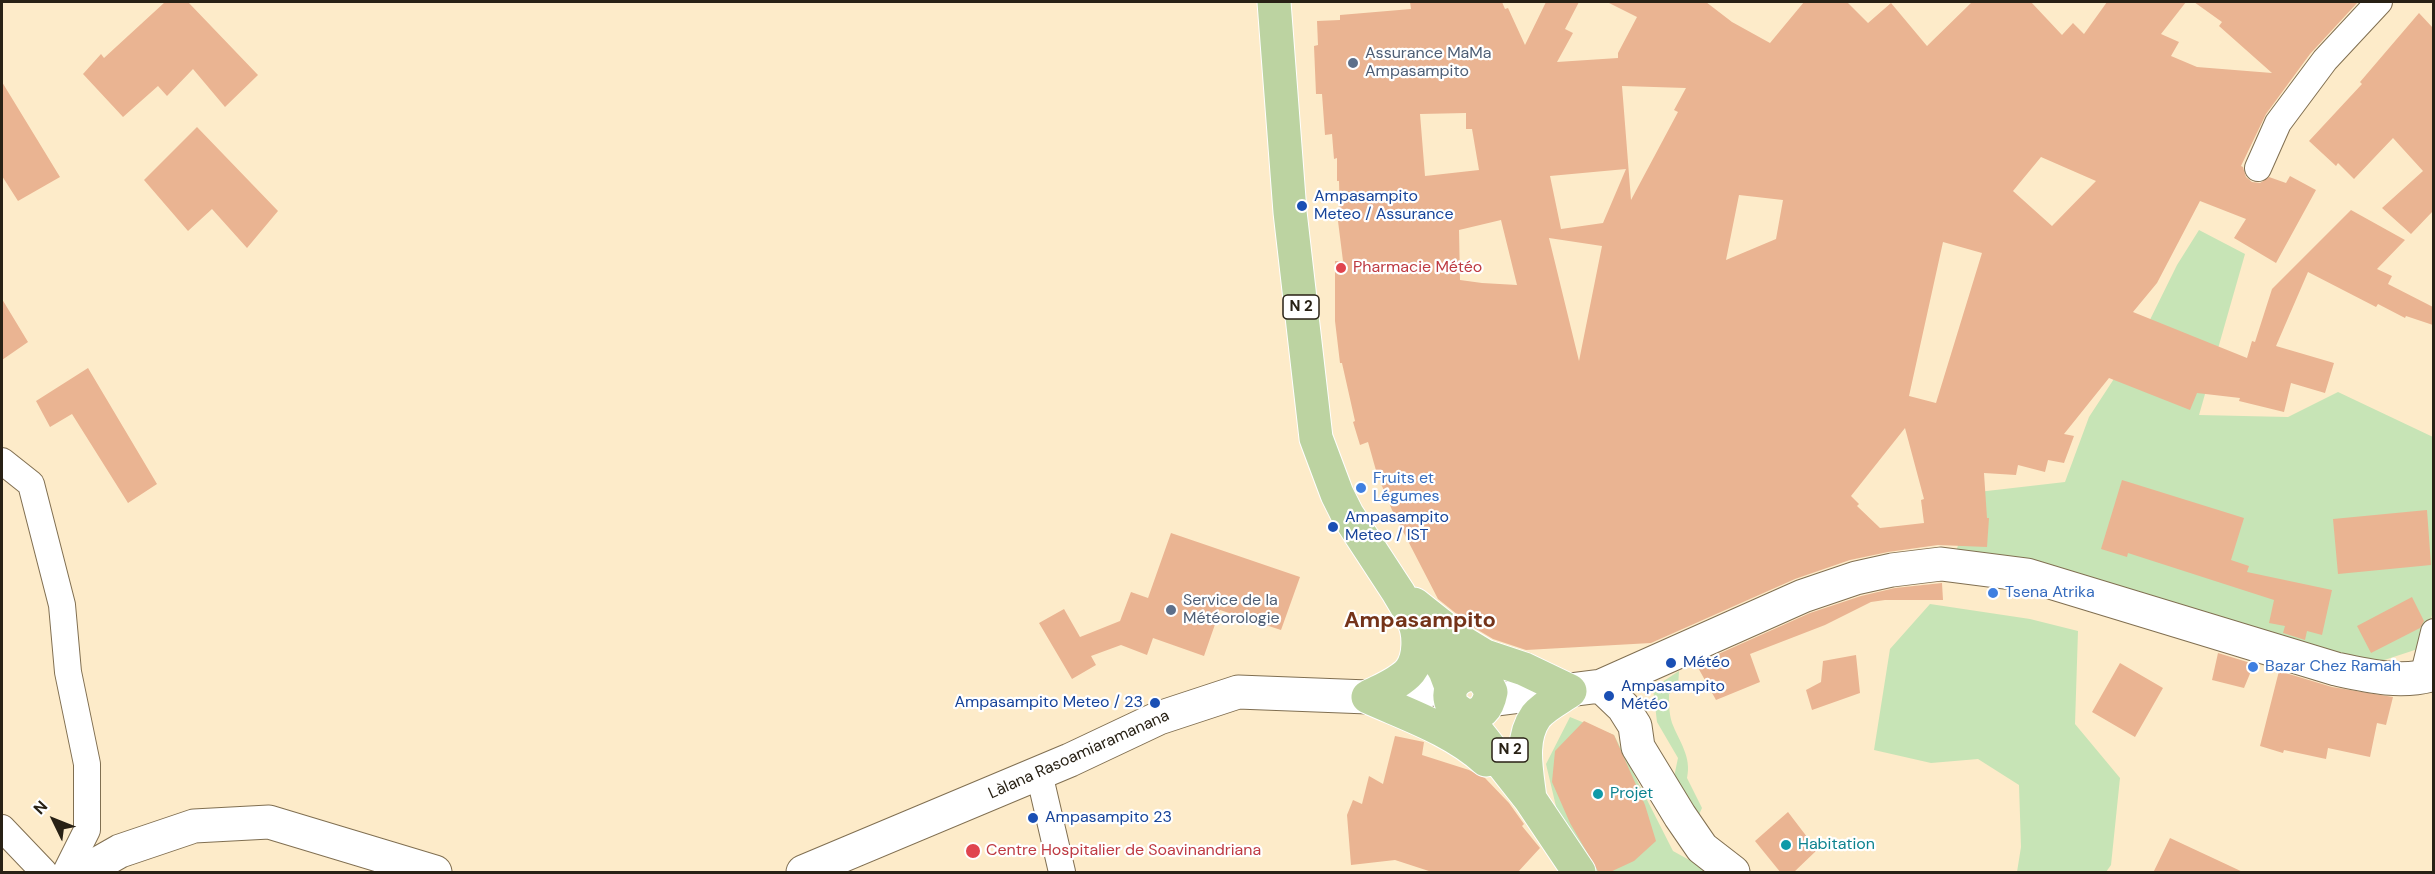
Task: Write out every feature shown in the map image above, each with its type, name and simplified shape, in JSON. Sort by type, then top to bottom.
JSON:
[{"type":"main road","name":"N 2","points":[[1274,2],[1290,212],[1316,438],[1347,514],[1398,592],[1452,645],[1471,695],[1530,800],[1579,873]]},
{"type":"main road","points":[[1530,800],[1526,758],[1528,731],[1537,715],[1585,688],[1803,596],[1856,578],[1892,570],[1941,564],[2027,575],[2336,669],[2375,677],[2428,676]]},
{"type":"main road","points":[[1398,592],[1462,642],[1485,656],[1585,688],[1623,707],[1635,726],[1638,747],[1680,816],[1702,848],[1733,873]]},
{"type":"main road","points":[[1368,697],[1410,671],[1417,651],[1418,629],[1398,592]]},
{"type":"main road","name":"Làlana Rasoamiaramanana","points":[[803,873],[1039,774],[1158,718],[1238,692],[1368,697],[1471,695],[1585,688]]},
{"type":"main road","points":[[1368,697],[1436,727],[1455,738],[1477,752],[1530,800]]},
{"type":"main road","points":[[83,873],[120,851],[194,826],[269,822],[435,873]]},
{"type":"street","points":[[2258,168],[2278,123],[2325,60],[2379,2]]},
{"type":"street","points":[[2,461],[31,484],[62,605],[68,672],[87,764],[87,831],[66,873]]},
{"type":"street","points":[[2428,676],[2433,632]]},
{"type":"street","points":[[1039,774],[1062,873]]},
{"type":"street","points":[[2,828],[44,873]]},
{"type":"green space","points":[[2199,230],[2245,254],[2199,415],[2288,417],[2338,392],[2433,437],[2433,611],[2424,647],[2369,665],[1956,551],[1978,492],[2065,482],[2089,417],[2142,336],[2177,265]]},
{"type":"green space","points":[[1930,604],[2030,619],[2078,631],[2075,724],[2120,778],[2111,865],[2106,872],[2017,872],[2021,847],[2019,785],[1978,759],[1931,763],[1874,750],[1890,649]]},
{"type":"green space","points":[[1679,671],[1678,687],[1669,694],[1670,712],[1688,763],[1687,778],[1702,808],[1697,819],[1674,777],[1678,758],[1657,722],[1653,688]]},
{"type":"green space","name":"Projet","points":[[1570,717],[1614,735],[1673,851],[1711,872],[1595,872],[1558,815],[1546,764]]},
{"type":"building","points":[[165,2],[188,2],[258,75],[225,107],[193,69],[167,96],[158,86],[123,117],[83,74],[101,54],[104,58]]},
{"type":"building","points":[[1410,2],[1502,2],[1505,9],[1508,8],[1525,45],[1546,2],[1579,2],[1565,29],[1573,33],[1557,62],[1618,58],[1618,53],[1637,17],[1607,2],[1706,2],[1732,22],[1770,43],[1804,2],[1847,2],[1868,23],[1891,3],[1927,46],[1972,2],[2031,2],[2062,35],[2073,23],[2084,34],[2107,2],[2186,2],[2161,34],[2179,42],[2171,56],[2197,67],[2272,73],[2219,26],[2222,22],[2194,2],[2358,2],[2310,54],[2266,114],[2241,166],[2246,177],[2252,182],[2260,183],[2269,177],[2286,183],[2290,176],[2316,190],[2276,263],[2234,238],[2246,219],[2200,201],[2157,283],[2133,312],[2247,358],[2252,341],[2255,342],[2272,289],[2351,210],[2405,240],[2377,269],[2392,276],[2388,284],[2433,307],[2433,325],[2406,316],[2405,318],[2378,304],[2376,307],[2308,272],[2276,346],[2334,363],[2325,393],[2291,383],[2284,412],[2239,401],[2240,398],[2197,393],[2190,410],[2109,378],[2064,434],[2074,436],[2064,463],[2048,460],[2045,472],[2018,465],[2016,475],[1984,473],[1987,518],[1989,518],[1987,547],[1938,545],[1850,560],[1795,579],[1651,643],[1526,650],[1493,639],[1473,627],[1438,599],[1392,510],[1377,474],[1368,442],[1360,445],[1353,422],[1355,421],[1342,363],[1340,363],[1335,321],[1335,261],[1343,261],[1338,221],[1340,221],[1339,181],[1337,181],[1337,158],[1334,159],[1332,134],[1325,135],[1322,94],[1316,94],[1314,46],[1318,45],[1317,21],[1340,20],[1340,15],[1411,9]],"holes":[[[1622,86],[1686,88],[1674,110],[1678,112],[1631,200]],[[1466,113],[1466,129],[1472,129],[1479,170],[1425,176],[1420,114]],[[2041,157],[2096,181],[2052,226],[2013,191]],[[1626,169],[1603,223],[1561,229],[1550,176]],[[1739,195],[1783,200],[1776,239],[1726,260]],[[1501,220],[1517,285],[1460,280],[1459,230]],[[1549,238],[1602,246],[1579,361]],[[1943,242],[1982,253],[1936,403],[1909,396]],[[1905,428],[1924,499],[1921,500],[1924,523],[1880,528],[1857,506],[1859,504],[1851,496]]]},
{"type":"building","points":[[2419,13],[2433,28],[2433,211],[2411,234],[2382,208],[2423,171],[2393,138],[2354,179],[2338,163],[2336,166],[2309,141],[2362,84],[2360,82]]},
{"type":"building","points":[[2,82],[60,177],[18,201],[2,176]]},
{"type":"building","points":[[197,127],[278,211],[247,248],[212,209],[188,231],[144,180]]},
{"type":"building","points":[[2,299],[28,342],[2,360]]},
{"type":"building","points":[[88,368],[157,484],[128,503],[72,414],[50,427],[36,401]]},
{"type":"building","points":[[2122,480],[2244,518],[2231,560],[2249,566],[2247,572],[2332,590],[2322,635],[2307,631],[2305,640],[2283,633],[2285,626],[2269,623],[2274,600],[2128,553],[2127,557],[2101,549]]},
{"type":"building","points":[[2427,510],[2431,565],[2338,574],[2333,519]]},
{"type":"building","points":[[1171,533],[1300,577],[1281,630],[1220,610],[1204,656],[1153,638],[1147,655],[1121,645],[1091,656],[1096,665],[1072,679],[1039,623],[1064,609],[1080,637],[1120,621],[1131,592],[1148,598]]},
{"type":"building","points":[[1942,583],[1943,600],[1871,602],[1825,625],[1750,654],[1760,682],[1716,700],[1696,664],[1810,613],[1861,596],[1895,588]]},
{"type":"building","points":[[2412,597],[2424,621],[2420,628],[2371,653],[2357,626]]},
{"type":"building","points":[[2218,653],[2254,664],[2244,688],[2212,680]]},
{"type":"building","points":[[1856,655],[1860,693],[1812,710],[1806,690],[1821,682],[1823,661]]},
{"type":"building","points":[[2120,663],[2163,688],[2135,737],[2092,712]]},
{"type":"building","points":[[2279,671],[2332,687],[2393,697],[2386,725],[2377,723],[2370,757],[2328,748],[2326,759],[2284,750],[2283,753],[2260,746]]},
{"type":"building","name":"Projet","points":[[1584,721],[1614,735],[1645,805],[1656,841],[1634,861],[1608,873],[1599,873],[1570,823],[1552,782],[1555,751]]},
{"type":"building","points":[[1395,736],[1424,742],[1422,755],[1469,770],[1485,778],[1509,803],[1524,824],[1522,826],[1540,848],[1517,873],[1435,873],[1395,860],[1351,865],[1347,815],[1353,800],[1362,804],[1369,776],[1383,784]]},
{"type":"building","name":"Habitation","points":[[1788,812],[1817,850],[1793,873],[1781,873],[1755,841]]},
{"type":"building","points":[[2170,838],[2245,873],[2153,873]]},
{"type":"place","name":"Assurance MaMa Ampasampito","points":[[1353,63]]},
{"type":"place","name":"Ampasampito Meteo / Assurance","points":[[1302,206]]},
{"type":"place","name":"Pharmacie Météo","points":[[1341,268]]},
{"type":"place","name":"Fruits et Légumes","points":[[1361,488]]},
{"type":"place","name":"Ampasampito Meteo / IST","points":[[1333,527]]},
{"type":"place","name":"Tsena Atrika","points":[[1993,593]]},
{"type":"place","name":"Service de la Météorologie","points":[[1171,610]]},
{"type":"place","name":"Météo","points":[[1671,663]]},
{"type":"place","name":"Bazar Chez Ramah","points":[[2253,667]]},
{"type":"place","name":"Ampasampito Météo","points":[[1609,696]]},
{"type":"place","name":"Ampasampito Meteo / 23","points":[[1155,703]]},
{"type":"place","name":"Projet","points":[[1598,794]]},
{"type":"place","name":"Ampasampito 23","points":[[1033,818]]},
{"type":"place","name":"Habitation","points":[[1786,845]]},
{"type":"place","name":"Centre Hospitalier de Soavinandriana","points":[[973,851]]},
{"type":"district","name":"Ampasampito","points":[[1420,621]]}]
